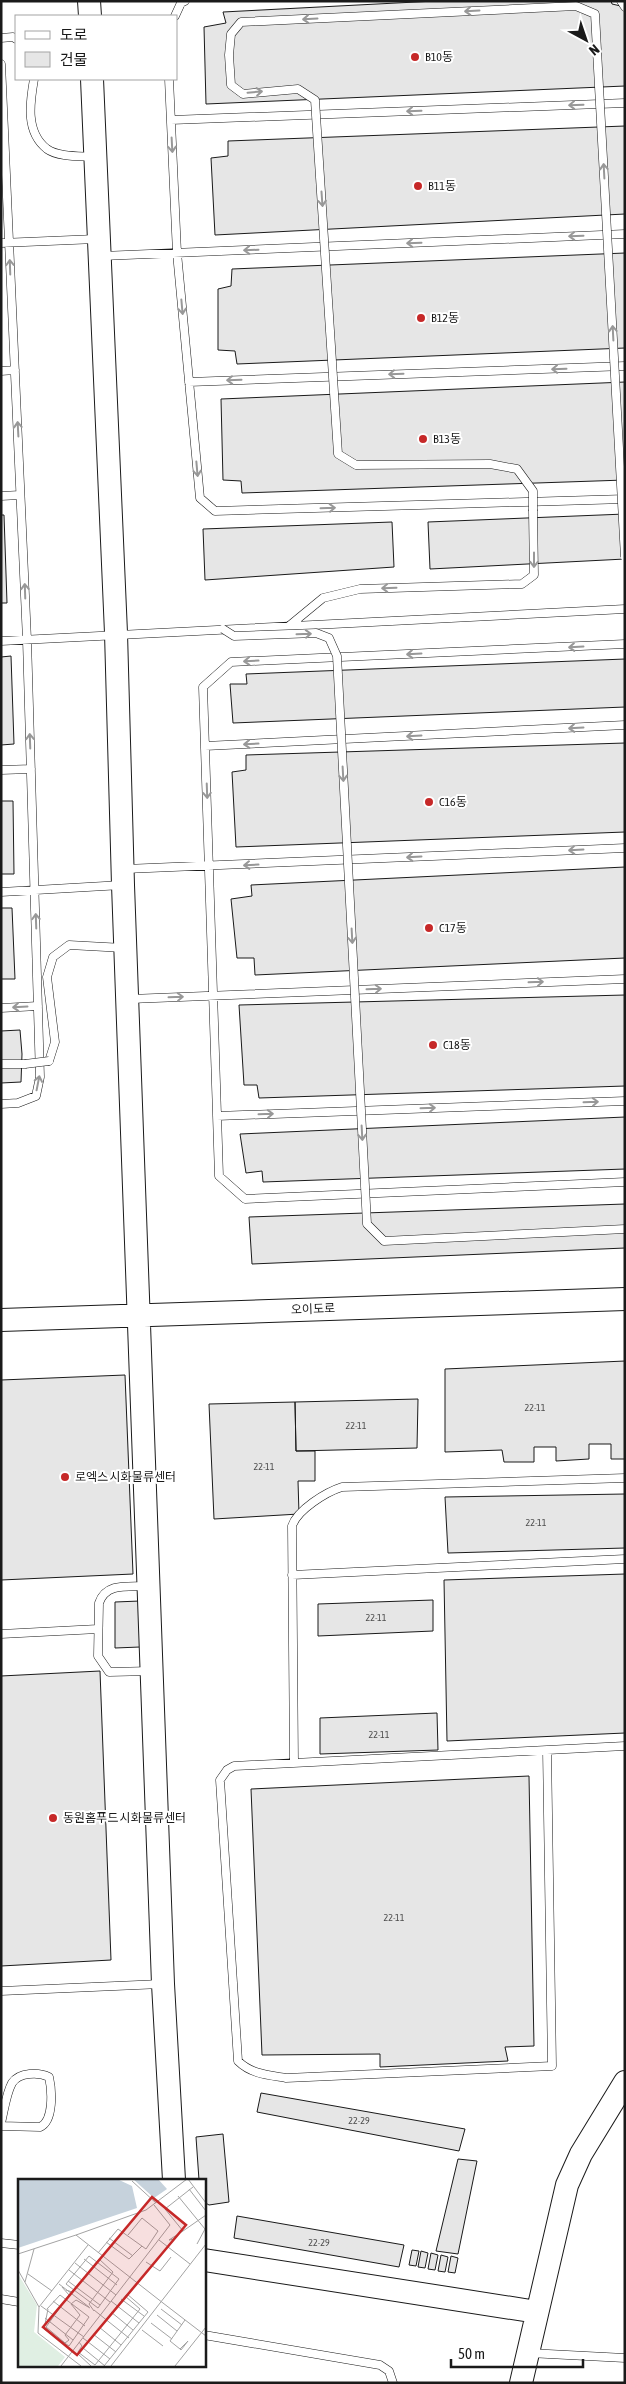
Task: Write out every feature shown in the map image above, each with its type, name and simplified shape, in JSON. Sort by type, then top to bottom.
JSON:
[{"type":"street","points":[[89,1],[90,15]]},
{"type":"street","points":[[92,80],[116,633],[163,1984],[174,2179]]},
{"type":"street","name":"오이도로","points":[[1,1320],[625,1299]]},
{"type":"street","points":[[521,2383],[567,2185],[581,2154],[625,2082]]},
{"type":"street","points":[[205,2260],[536,2312]]},
{"type":"lane","points":[[175,15],[181,3],[185,1]]},
{"type":"lane","points":[[621,1],[625,7]]},
{"type":"lane","points":[[288,626],[323,598],[360,589],[522,584],[534,575],[533,491],[517,469],[490,464],[356,465],[338,454],[315,100],[298,89],[243,94],[231,85],[229,55],[231,34],[241,22],[576,6],[595,14],[625,557]]},
{"type":"lane","points":[[1,38],[15,38]]},
{"type":"lane","points":[[1,64],[5,243],[15,370],[27,640],[40,1077],[36,1096],[18,1103],[1,1104]]},
{"type":"lane","points":[[34,80],[29,107],[34,131],[48,149],[70,156],[95,158]]},
{"type":"lane","points":[[169,80],[178,253],[200,498],[216,511],[625,498]]},
{"type":"lane","points":[[171,120],[625,103]]},
{"type":"lane","points":[[5,243],[178,253],[625,234]]},
{"type":"lane","points":[[189,382],[625,366]]},
{"type":"lane","points":[[1,371],[15,370]]},
{"type":"lane","points":[[1,496],[20,495]]},
{"type":"lane","points":[[1,641],[116,633],[625,609]]},
{"type":"lane","points":[[223,629],[234,636],[316,633],[329,638],[337,656],[367,1224],[384,1240],[625,1229]]},
{"type":"lane","points":[[625,644],[231,662],[202,687],[210,866],[219,1176],[245,1199],[625,1182]]},
{"type":"lane","points":[[205,746],[625,726]]},
{"type":"lane","points":[[1,770],[31,769]]},
{"type":"lane","points":[[1,892],[35,891],[210,866],[625,848]]},
{"type":"lane","points":[[1,1064],[23,1065],[49,1061],[55,1042],[47,977],[53,957],[69,945],[126,948]]},
{"type":"lane","points":[[128,999],[625,979]]},
{"type":"lane","points":[[1,1008],[38,1006]]},
{"type":"lane","points":[[217,1116],[625,1101]]},
{"type":"lane","points":[[294,1763],[292,1526],[294,1520],[316,1500],[331,1490],[342,1487],[625,1478]]},
{"type":"lane","points":[[292,1575],[625,1559]]},
{"type":"lane","points":[[149,1586],[112,1588],[106,1591],[99,1603],[98,1656],[109,1672],[152,1671]]},
{"type":"lane","points":[[1,1634],[98,1629]]},
{"type":"lane","points":[[547,1750],[552,2066],[286,2078],[263,2075],[246,2068],[238,2061],[220,1780],[227,1770],[234,1766],[625,1746]]},
{"type":"lane","points":[[1,1991],[163,1984]]},
{"type":"lane","points":[[34,2074],[42,2074],[49,2077],[51,2084],[46,2124],[40,2127],[1,2124],[12,2083],[17,2078],[34,2074]]},
{"type":"lane","points":[[1,2243],[18,2245]]},
{"type":"lane","points":[[1,2299],[18,2300]]},
{"type":"lane","points":[[205,2335],[380,2365],[389,2371],[393,2383]]},
{"type":"lane","points":[[528,2353],[625,2358]]},
{"type":"building","name":"B10동","points":[[435,1],[611,1],[612,4],[625,7],[625,86],[206,104],[204,27],[226,23],[223,12]]},
{"type":"building","name":"B11동","points":[[625,126],[625,214],[215,235],[211,158],[228,156],[228,141]]},
{"type":"building","name":"B12동","points":[[625,253],[625,348],[237,364],[235,351],[218,350],[218,289],[231,286],[232,269]]},
{"type":"building","name":"B13동","points":[[625,382],[625,480],[242,493],[241,481],[223,480],[221,399]]},
{"type":"building","points":[[625,514],[625,559],[430,569],[428,522]]},
{"type":"building","points":[[1,515],[4,515],[7,603],[1,603]]},
{"type":"building","points":[[392,522],[394,567],[205,580],[203,529]]},
{"type":"building","points":[[11,656],[14,744],[1,745],[1,657]]},
{"type":"building","points":[[625,659],[625,707],[233,723],[230,684],[247,684],[246,674]]},
{"type":"building","name":"C16동","points":[[625,743],[625,832],[236,847],[232,772],[246,770],[246,755]]},
{"type":"building","points":[[1,801],[13,801],[14,874],[1,874]]},
{"type":"building","name":"C17동","points":[[625,867],[625,958],[255,975],[254,958],[237,958],[231,899],[252,896],[251,885]]},
{"type":"building","points":[[1,908],[12,908],[15,979],[1,979]]},
{"type":"building","name":"C18동","points":[[625,995],[625,1086],[259,1098],[257,1085],[244,1085],[239,1005]]},
{"type":"building","points":[[20,1030],[22,1054],[21,1082],[1,1083],[1,1031]]},
{"type":"building","points":[[625,1117],[625,1169],[263,1182],[262,1171],[246,1173],[240,1134]]},
{"type":"building","points":[[625,1204],[625,1248],[252,1264],[249,1217]]},
{"type":"building","points":[[625,1361],[625,1459],[611,1459],[611,1444],[589,1444],[589,1459],[556,1461],[556,1447],[534,1447],[534,1462],[504,1462],[502,1450],[445,1452],[445,1369]]},
{"type":"building","name":"로엑스 시화물류센터","points":[[125,1375],[133,1574],[1,1580],[1,1380]]},
{"type":"building","points":[[418,1399],[417,1448],[296,1451],[295,1402]]},
{"type":"building","points":[[295,1402],[296,1451],[315,1451],[315,1481],[298,1481],[299,1514],[214,1519],[209,1404]]},
{"type":"building","points":[[625,1494],[625,1548],[448,1553],[445,1497]]},
{"type":"building","points":[[625,1574],[625,1733],[447,1741],[444,1580]]},
{"type":"building","points":[[433,1600],[433,1631],[318,1636],[318,1604]]},
{"type":"building","points":[[140,1601],[140,1647],[115,1648],[115,1602]]},
{"type":"building","name":"동원홈푸드 시화물류센터","points":[[100,1671],[111,1960],[1,1966],[1,1676]]},
{"type":"building","points":[[437,1713],[438,1750],[320,1754],[320,1718]]},
{"type":"building","points":[[529,1776],[534,2046],[505,2047],[508,2061],[380,2067],[380,2054],[262,2055],[251,1789]]},
{"type":"building","points":[[261,2093],[465,2129],[459,2151],[257,2112]]},
{"type":"building","points":[[223,2134],[229,2202],[209,2205],[205,2203],[205,2179],[199,2179],[196,2137]]},
{"type":"building","points":[[458,2159],[477,2161],[458,2254],[436,2251]]},
{"type":"building","points":[[237,2216],[404,2245],[399,2267],[234,2238]]},
{"type":"building","points":[[412,2250],[419,2251],[416,2266],[409,2265]]},
{"type":"building","points":[[421,2251],[428,2253],[425,2268],[418,2267]]},
{"type":"building","points":[[431,2253],[438,2255],[435,2270],[428,2269]]},
{"type":"building","points":[[441,2255],[448,2257],[445,2272],[438,2271]]},
{"type":"building","points":[[451,2256],[458,2258],[455,2273],[448,2272]]},
{"type":"place","name":"B10동","points":[[415,57]]},
{"type":"place","name":"B11동","points":[[418,186]]},
{"type":"place","name":"B12동","points":[[421,318]]},
{"type":"place","name":"B13동","points":[[423,439]]},
{"type":"place","name":"C16동","points":[[429,802]]},
{"type":"place","name":"C17동","points":[[429,928]]},
{"type":"place","name":"C18동","points":[[433,1045]]},
{"type":"place","name":"로엑스 시화물류센터","points":[[65,1477]]},
{"type":"place","name":"동원홈푸드 시화물류센터","points":[[53,1818]]}]
